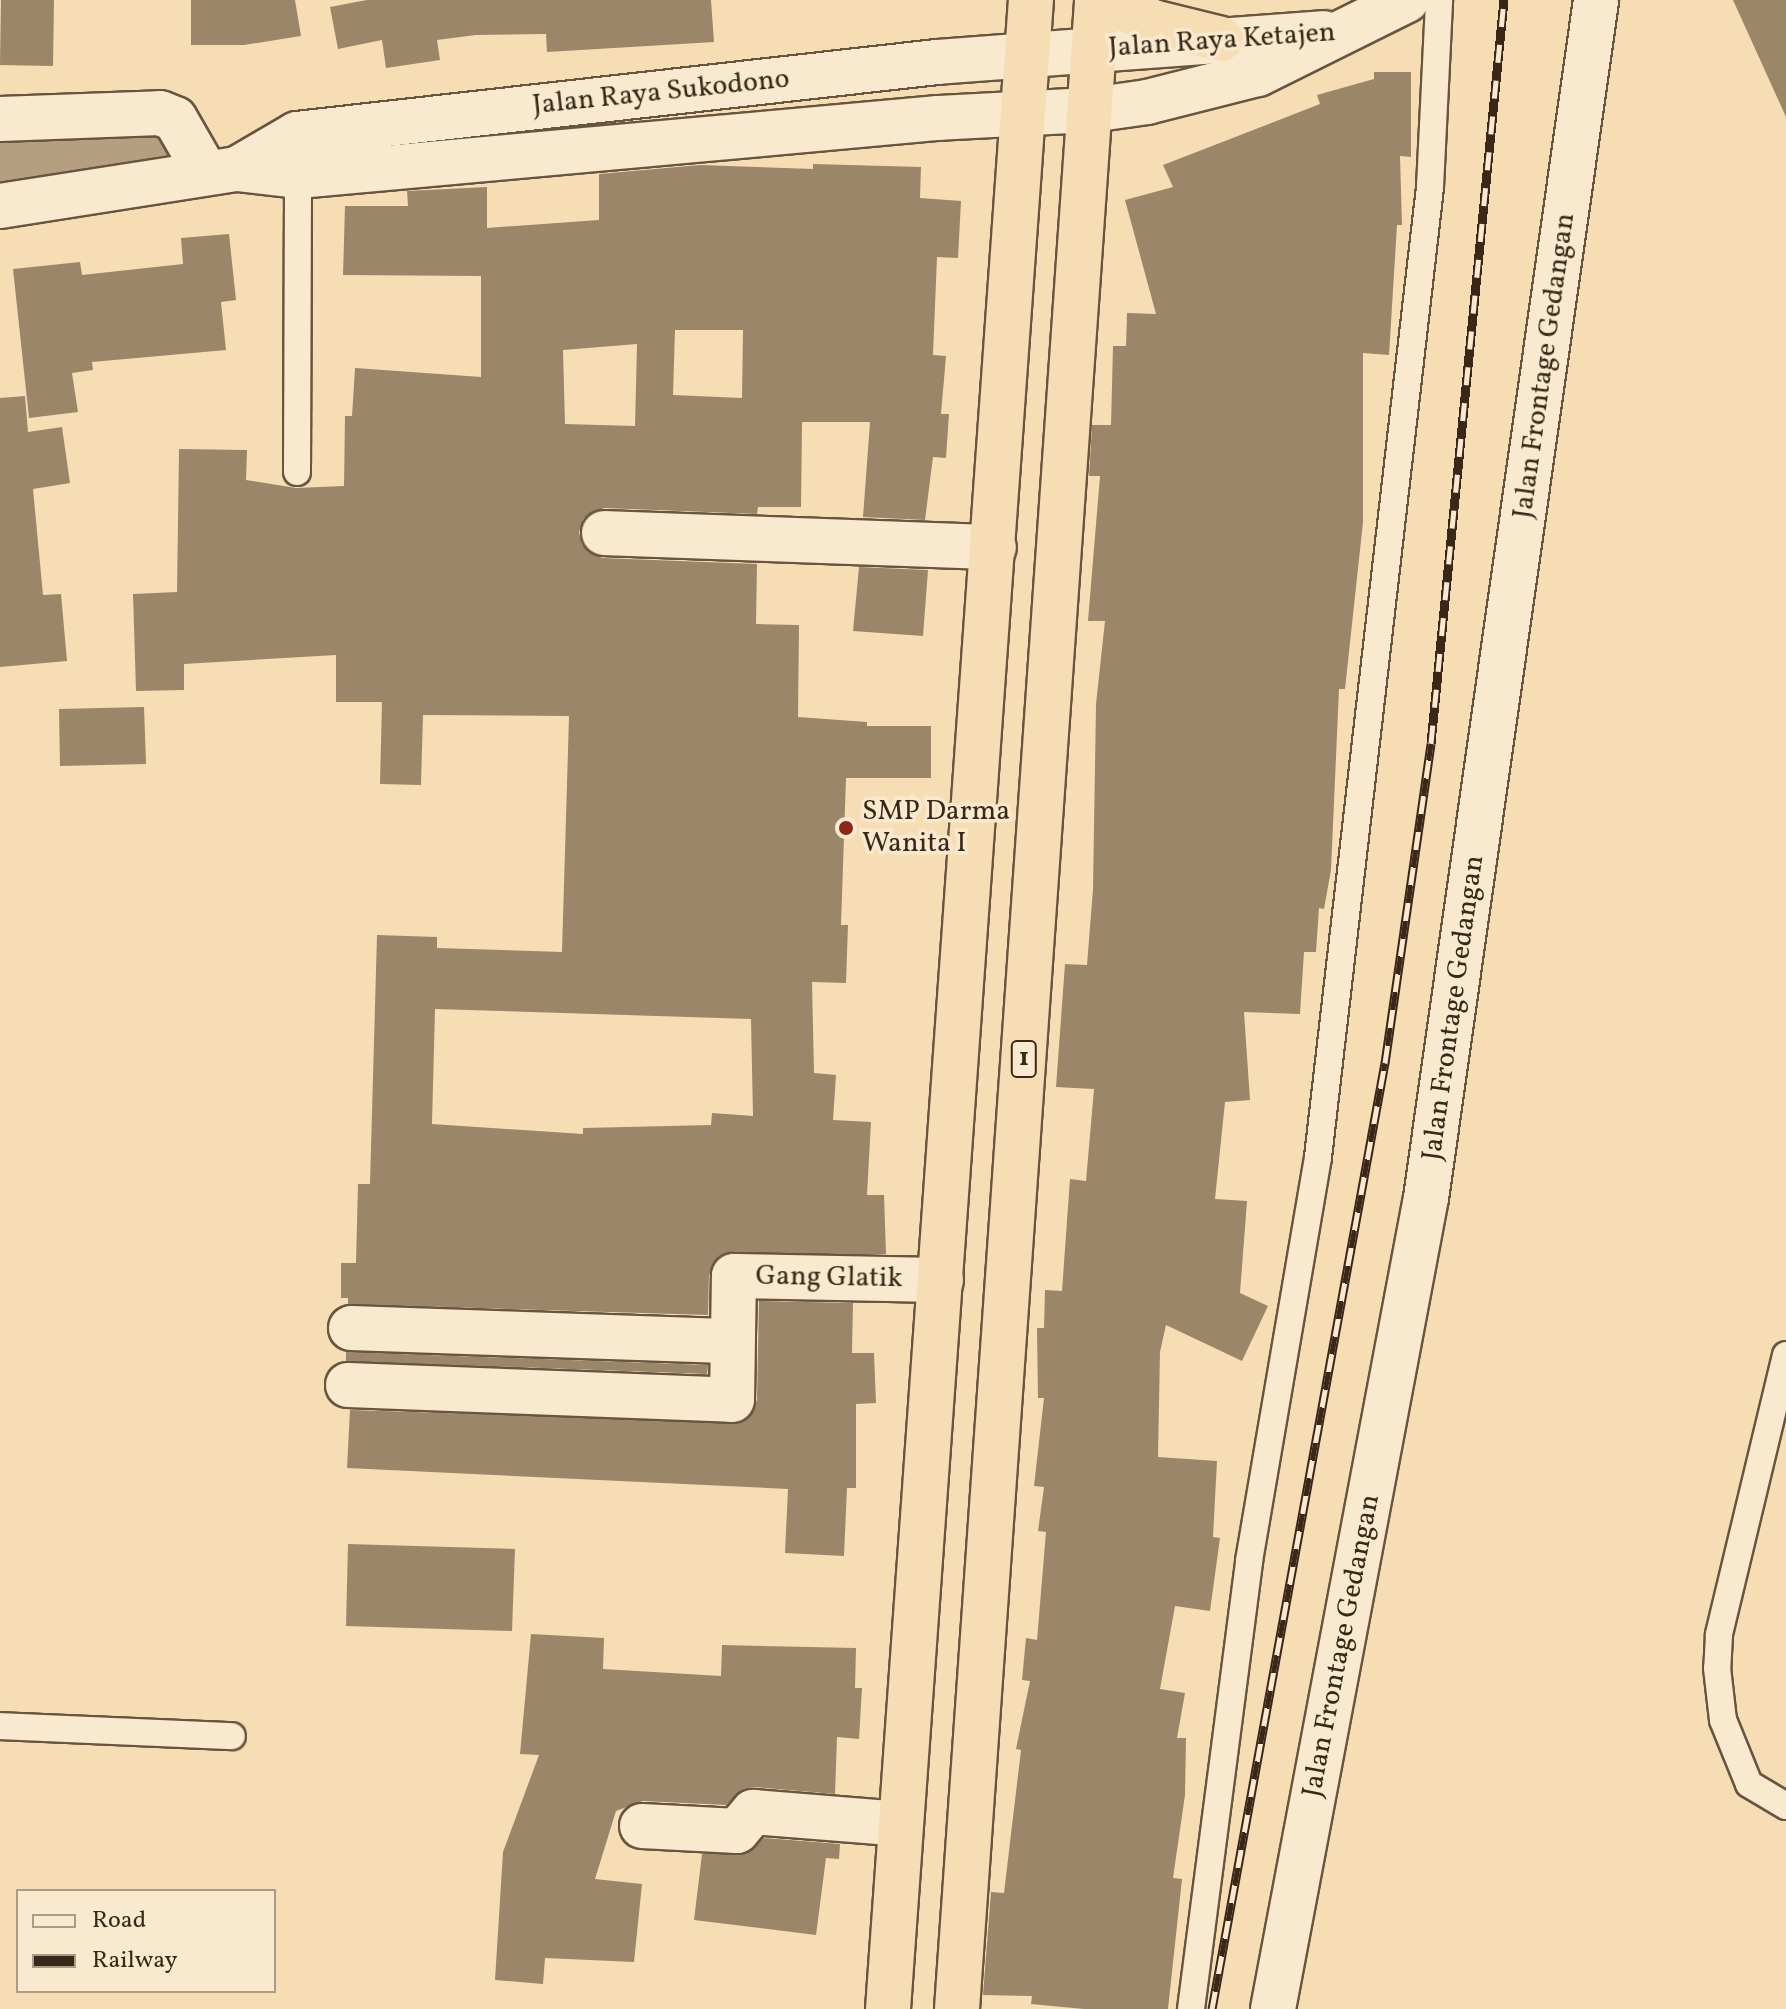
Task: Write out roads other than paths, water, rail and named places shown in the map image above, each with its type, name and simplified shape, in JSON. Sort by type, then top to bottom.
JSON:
[{"type":"highway","points":[[888,2009],[1031,0]]},
{"type":"highway","name":"1","points":[[957,2009],[1097,0]]},
{"type":"highway","points":[[1120,0],[1126,10],[1153,22],[1221,39]]},
{"type":"street","name":"Jalan Raya Ketajen","points":[[1091,110],[1147,102],[1258,74],[1350,32],[1407,0]]},
{"type":"street","name":"Jalan Frontage Gedangan","points":[[1273,2009],[1426,1198],[1596,0]]},
{"type":"street","name":"Jalan Raya Ketajen","points":[[1095,50],[1350,32]]},
{"type":"street","name":"Jalan Raya Sukodono","points":[[222,171],[297,134],[1095,50]]},
{"type":"street","name":"Jalan Raya Sukodono","points":[[0,206],[222,171],[298,176],[1091,110]]},
{"type":"street","points":[[0,119],[160,113],[182,128],[222,171]]},
{"type":"street","points":[[604,533],[994,547]]},
{"type":"street","name":"Gang Glatik","points":[[732,1341],[734,1276],[941,1280]]},
{"type":"street","points":[[348,1385],[732,1400],[732,1341],[351,1328]]},
{"type":"street","points":[[642,1826],[737,1831],[753,1812],[901,1824]]},
{"type":"lane","points":[[1191,2009],[1249,1561],[1318,1157],[1430,187],[1439,0]]},
{"type":"lane","points":[[297,472],[298,176]]},
{"type":"lane","points":[[1786,1355],[1719,1635],[1717,1668],[1723,1720],[1749,1784],[1786,1806]]},
{"type":"lane","points":[[0,1726],[232,1736]]},
{"type":"waterway","points":[[0,146],[141,130]]},
{"type":"railway","points":[[1212,2009],[1385,1063],[1431,743],[1504,0]]},
{"type":"place","name":"SMP Darma Wanita I","points":[[846,828]]}]
